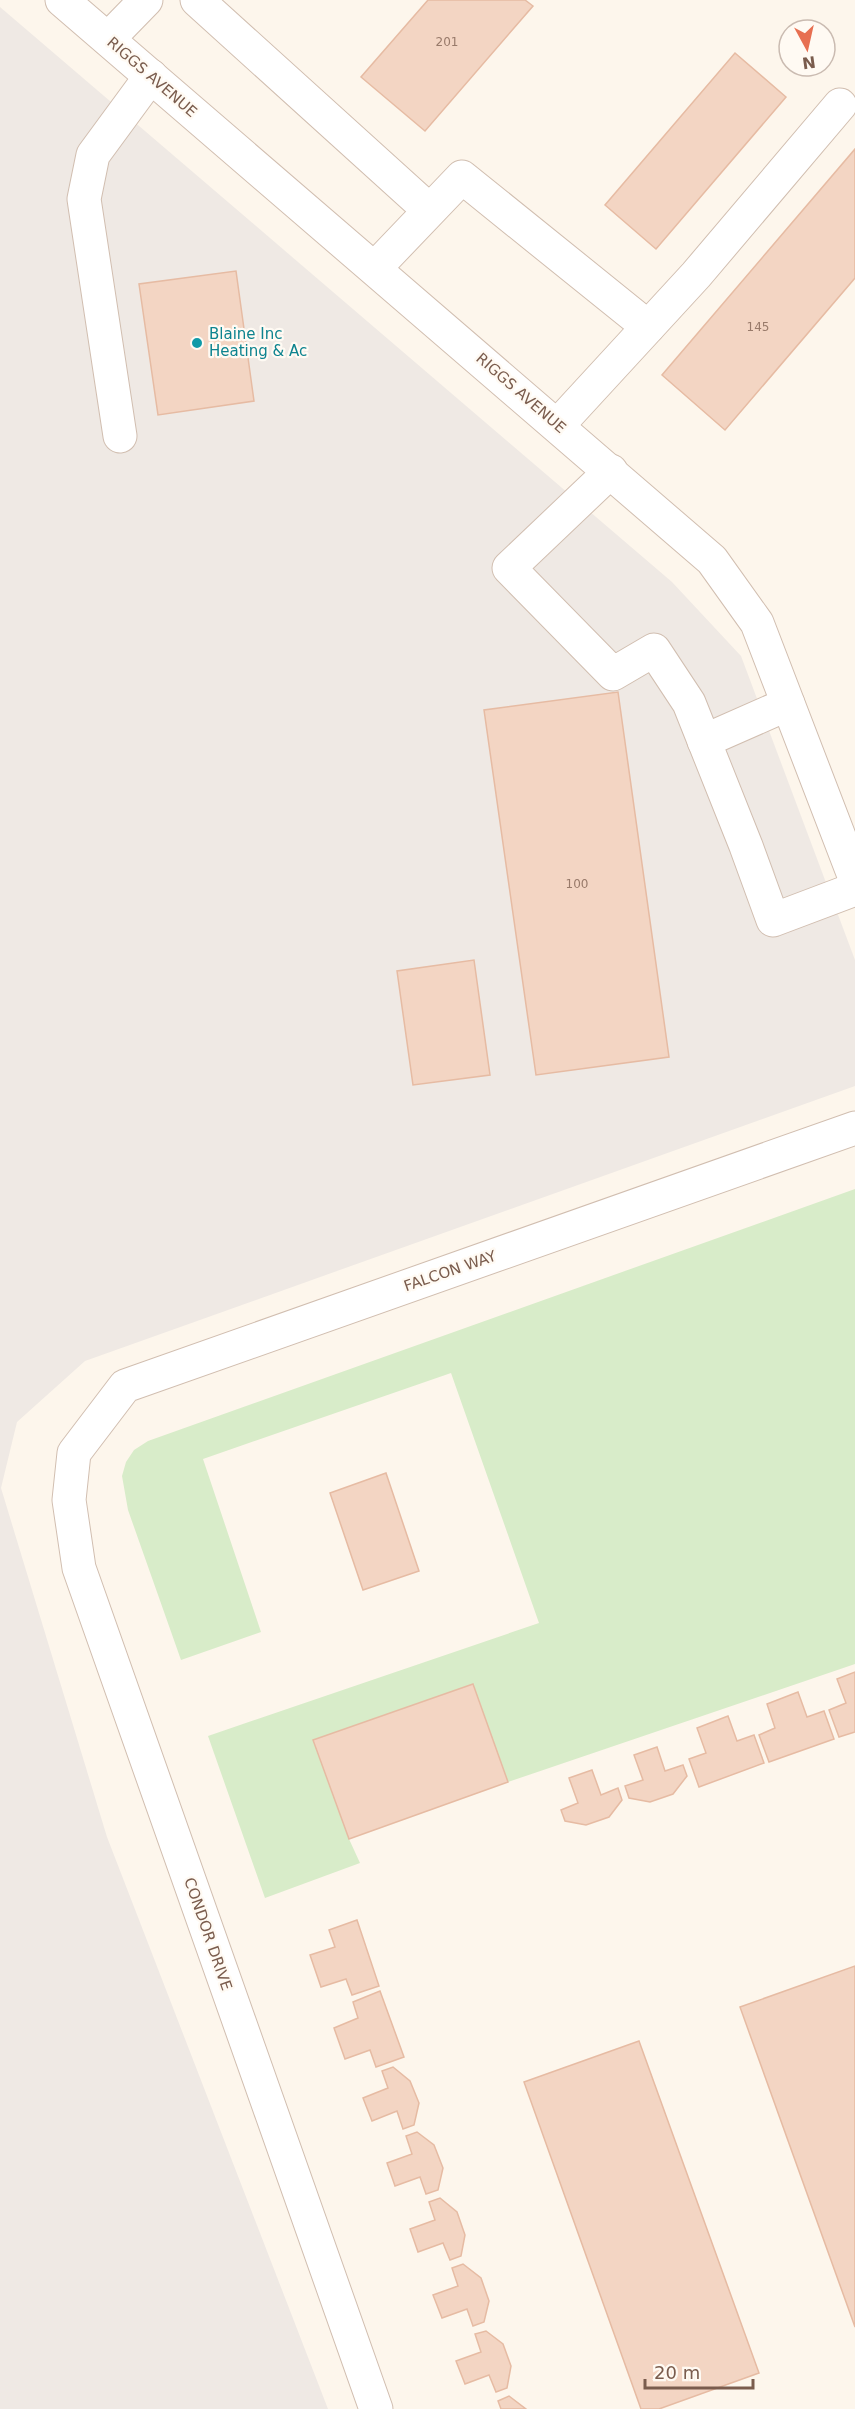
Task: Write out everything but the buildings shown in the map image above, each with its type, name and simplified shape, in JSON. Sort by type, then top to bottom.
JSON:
[{"type":"street","name":"RIGGS AVENUE","points":[[63,0],[712,560],[757,623],[855,878]]},
{"type":"street","points":[[108,39],[146,0]]},
{"type":"street","points":[[197,0],[429,210]]},
{"type":"street","points":[[120,436],[84,199],[93,155],[152,76]]},
{"type":"street","points":[[558,425],[696,275],[840,105]]},
{"type":"street","points":[[375,268],[462,177],[648,327]]},
{"type":"street","points":[[611,471],[509,568],[613,674],[654,650],[689,703],[747,846],[773,920],[855,889]]},
{"type":"street","points":[[704,741],[788,704]]},
{"type":"street","name":"FALCON WAY","points":[[74,1453],[125,1386],[855,1128]]},
{"type":"street","name":"CONDOR DRIVE","points":[[74,1453],[69,1500],[79,1569],[376,2409]]},
{"type":"shaded area","points":[[0,7],[672,582],[741,656],[855,960],[855,1086],[85,1361],[17,1422],[1,1488],[107,1837],[328,2409],[0,2409]]},
{"type":"green space","points":[[855,1189],[855,1664],[508,1782],[473,1684],[314,1740],[349,1839],[360,1863],[265,1898],[208,1736],[539,1623],[451,1373],[203,1459],[261,1632],[181,1660],[128,1510],[122,1476],[126,1462],[134,1450],[148,1441]]},
{"type":"place","name":"Blaine Inc Heating & Ac","points":[[197,343]]}]
